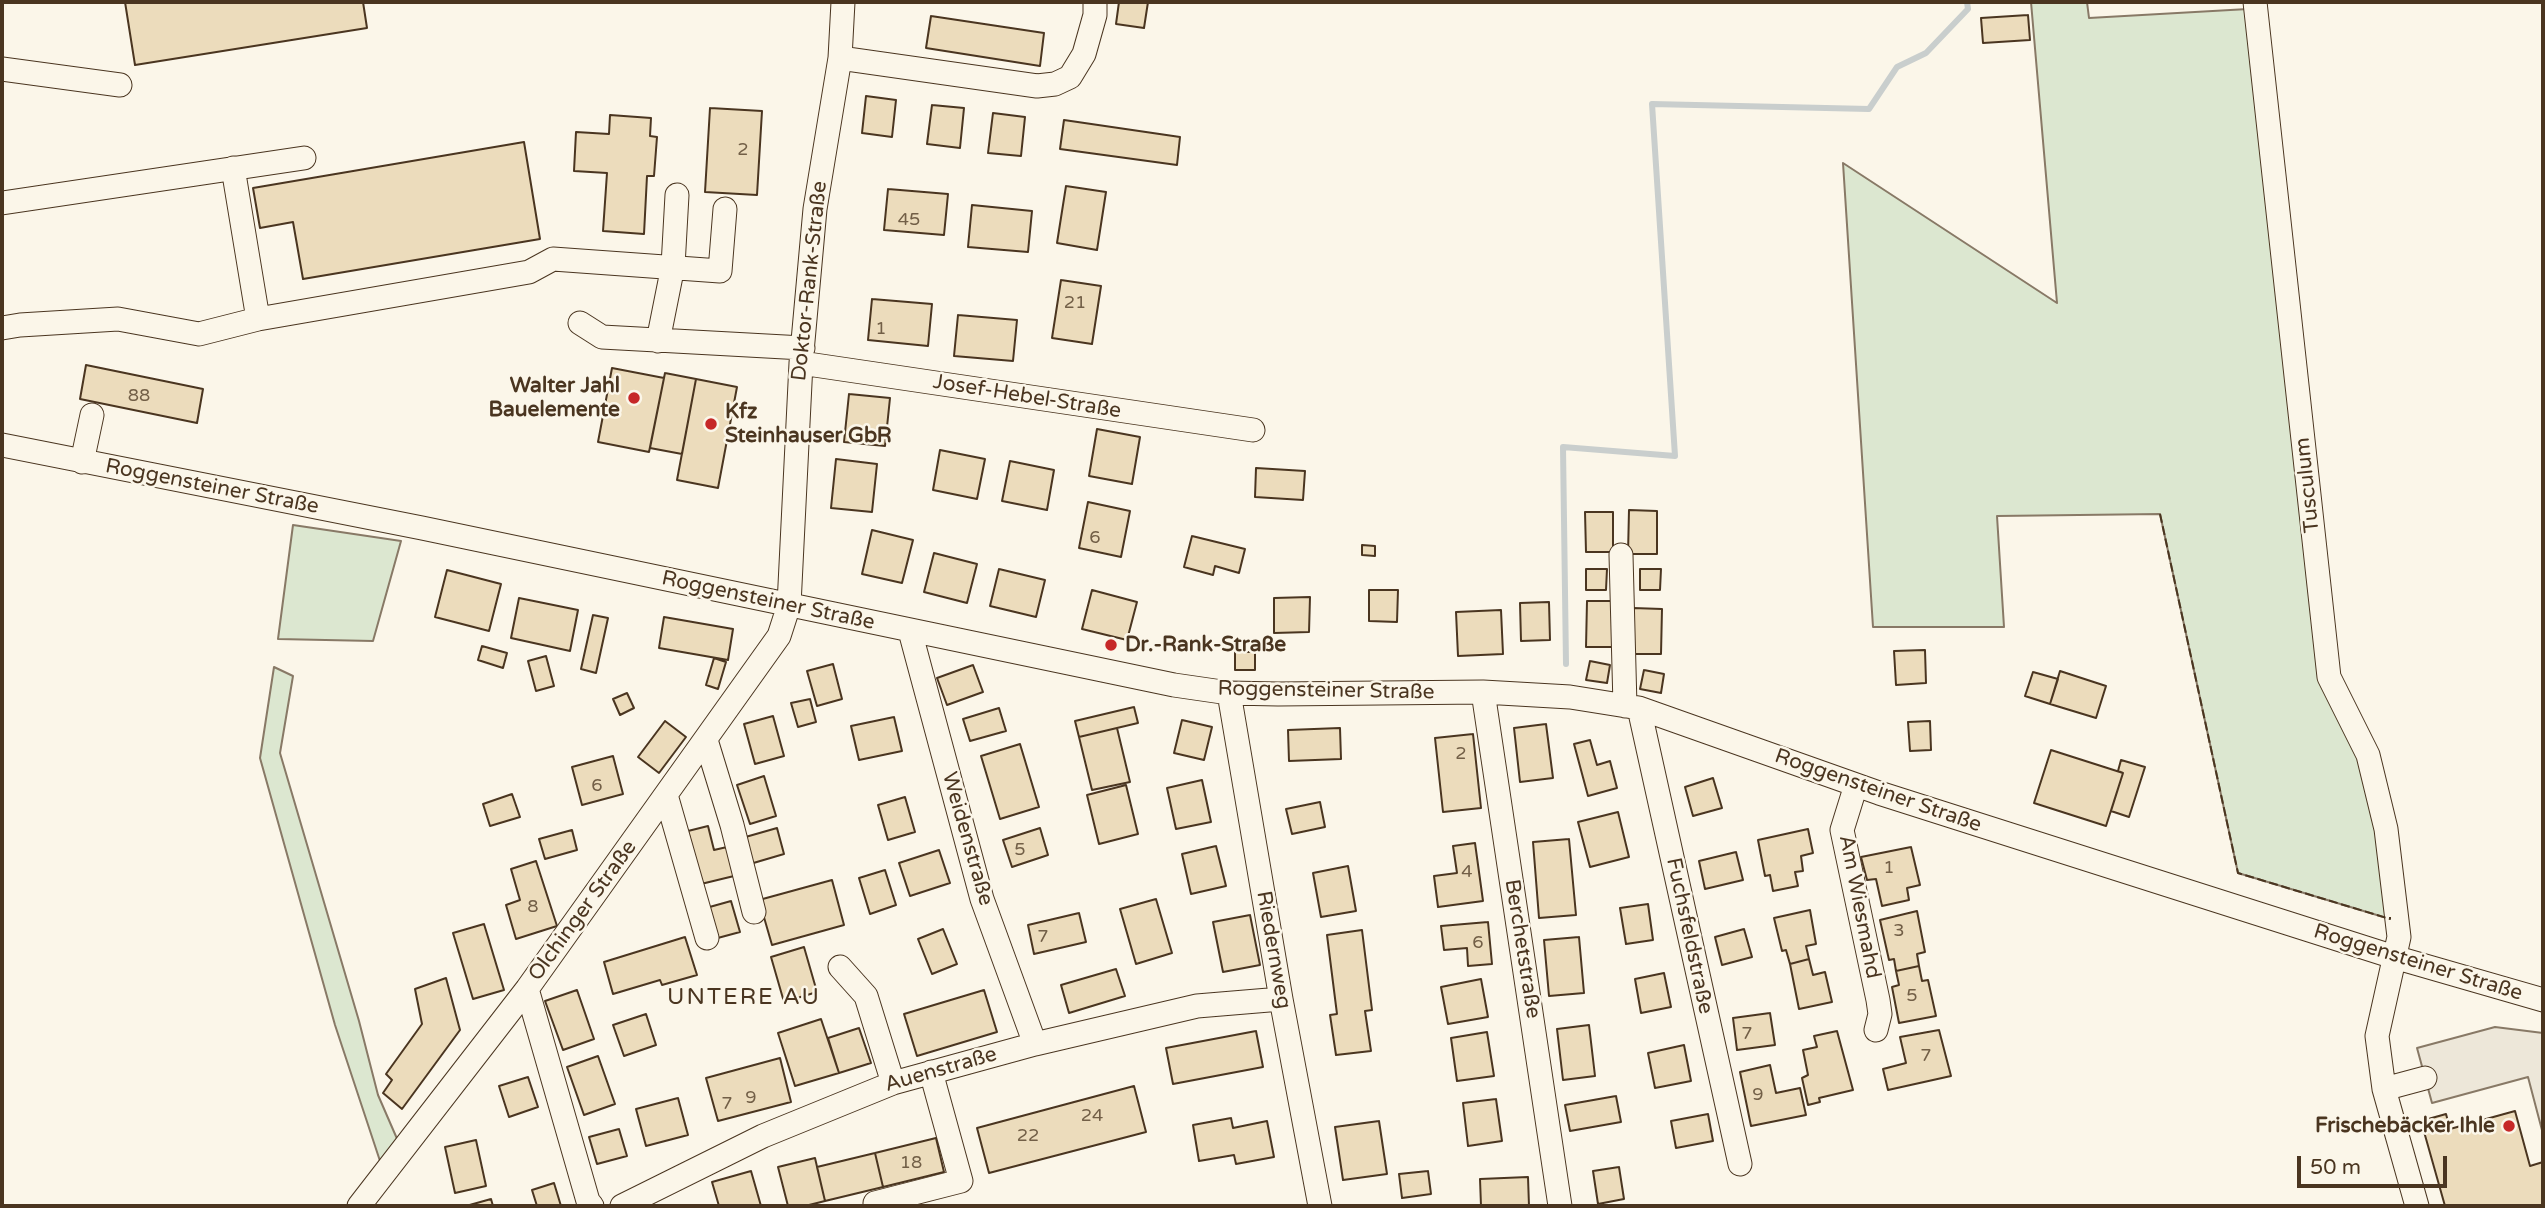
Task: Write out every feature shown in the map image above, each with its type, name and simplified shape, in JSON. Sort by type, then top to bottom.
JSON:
[{"type":"street","name":"Doktor-Rank-Straße","points":[[789,605],[802,355],[815,209],[841,58],[843,2]]},
{"type":"street","points":[[841,58],[1037,86],[1055,84],[1070,77],[1084,54],[1095,15],[1095,2]]},
{"type":"street","name":"Tusculum","points":[[2255,2],[2329,677],[2368,755],[2386,829],[2399,937],[2394,957]]},
{"type":"street","points":[[2,68],[120,85]]},
{"type":"street","points":[[2,203],[304,158]]},
{"type":"street","points":[[233,168],[258,318]]},
{"type":"street","points":[[658,341],[673,266],[677,195]]},
{"type":"street","points":[[2,328],[118,319],[199,334],[258,318],[529,272],[552,259],[720,271],[725,209]]},
{"type":"street","name":"Josef-Hebel-Straße","points":[[580,323],[602,337],[802,355],[1254,430]]},
{"type":"street","points":[[82,462],[92,415]]},
{"type":"street","name":"Roggensteiner Straße","points":[[2,445],[409,525],[1174,685],[1228,693],[1483,692],[1570,697],[1632,707],[1856,785],[2394,957],[2543,1000]]},
{"type":"street","name":"Fuchsfeldstraße","points":[[1621,555],[1632,707],[1740,1164]]},
{"type":"street","name":"Olchinger Straße","points":[[359,1206],[527,989],[706,740],[779,636],[789,605]]},
{"type":"street","name":"Weidenstraße","points":[[910,631],[982,899],[1035,1044]]},
{"type":"street","name":"Berchetstraße","points":[[1483,692],[1560,1206]]},
{"type":"street","name":"Riedernweg","points":[[1228,693],[1320,1206]]},
{"type":"street","points":[[706,740],[732,825],[754,912]]},
{"type":"street","name":"Am Wiesmahd","points":[[1856,785],[1842,830],[1878,1000],[1880,1014],[1876,1030]]},
{"type":"street","points":[[666,794],[707,938]]},
{"type":"street","points":[[2394,957],[2377,1037],[2384,1089],[2417,1206]]},
{"type":"street","points":[[840,967],[866,996],[893,1083]]},
{"type":"street","points":[[527,989],[588,1201],[592,1206]]},
{"type":"street","name":"Auenstraße","points":[[622,1206],[763,1136],[893,1083],[1035,1044],[1197,1006],[1281,999]]},
{"type":"street","points":[[875,1203],[961,1181],[931,1072]]},
{"type":"street","points":[[2384,1089],[2425,1078]]},
{"type":"green space","points":[[2031,2],[2087,2],[2089,18],[2248,9],[2323,678],[2361,757],[2380,831],[2390,919],[2238,873],[2160,514],[1997,516],[2004,627],[1873,627],[1843,163],[2057,303]]},
{"type":"green space","points":[[293,525],[401,541],[373,641],[278,639]]},
{"type":"green space","points":[[274,667],[293,676],[280,753],[359,1021],[378,1095],[398,1141],[381,1164],[335,1025],[260,758]]},
{"type":"shaded area","points":[[2495,1027],[2543,1033],[2543,1134],[2528,1077],[2432,1103],[2417,1048]]},
{"type":"building","points":[[125,2],[363,2],[367,28],[135,65]]},
{"type":"building","points":[[1119,2],[1148,2],[1144,28],[1116,24]]},
{"type":"building","points":[[2028,15],[2030,40],[1983,43],[1981,18]]},
{"type":"building","points":[[931,16],[1044,33],[1040,66],[926,48]]},
{"type":"building","points":[[866,96],[896,100],[892,137],[862,133]]},
{"type":"building","points":[[932,105],[964,108],[960,148],[927,144]]},
{"type":"building","points":[[710,108],[762,111],[757,195],[705,192]]},
{"type":"building","points":[[993,113],[1025,117],[1021,156],[988,153]]},
{"type":"building","points":[[610,115],[651,118],[650,136],[657,137],[654,176],[647,176],[644,234],[603,231],[607,173],[574,171],[576,132],[609,134]]},
{"type":"building","points":[[1064,120],[1180,137],[1177,165],[1060,149]]},
{"type":"building","points":[[524,142],[540,239],[303,279],[293,222],[260,228],[253,188]]},
{"type":"building","points":[[1066,186],[1106,192],[1097,250],[1057,243]]},
{"type":"building","points":[[888,189],[948,194],[944,235],[884,230]]},
{"type":"building","points":[[972,205],[1032,211],[1028,252],[968,247]]},
{"type":"building","points":[[1061,280],[1101,286],[1092,344],[1052,338]]},
{"type":"building","points":[[872,299],[932,304],[928,346],[868,340]]},
{"type":"building","points":[[958,315],[1017,320],[1013,361],[954,356]]},
{"type":"building","points":[[86,365],[203,389],[197,423],[80,399]]},
{"type":"building","points":[[612,368],[664,378],[649,452],[598,442]]},
{"type":"building","points":[[665,373],[696,379],[682,454],[650,448]]},
{"type":"building","points":[[696,379],[737,387],[718,488],[677,480]]},
{"type":"building","points":[[849,394],[890,398],[885,446],[844,442]]},
{"type":"building","points":[[1097,429],[1140,437],[1132,484],[1089,476]]},
{"type":"building","points":[[940,450],[985,459],[977,499],[933,490]]},
{"type":"building","points":[[836,459],[877,464],[872,512],[831,508]]},
{"type":"building","points":[[1010,461],[1054,470],[1047,510],[1002,501]]},
{"type":"building","points":[[1256,468],[1305,471],[1303,500],[1255,497]]},
{"type":"building","points":[[1088,502],[1130,511],[1121,557],[1079,548]]},
{"type":"building","points":[[1629,510],[1657,511],[1657,554],[1628,554]]},
{"type":"building","points":[[1585,512],[1613,512],[1613,552],[1586,552]]},
{"type":"building","points":[[872,530],[913,540],[902,583],[862,574]]},
{"type":"building","points":[[1192,536],[1245,549],[1239,573],[1215,566],[1213,575],[1184,567]]},
{"type":"building","points":[[1362,545],[1375,546],[1375,556],[1362,555]]},
{"type":"building","points":[[934,553],[977,564],[967,603],[924,592]]},
{"type":"building","points":[[999,569],[1045,580],[1036,617],[990,606]]},
{"type":"building","points":[[1586,569],[1607,569],[1606,590],[1586,590]]},
{"type":"building","points":[[1640,569],[1661,569],[1660,590],[1640,590]]},
{"type":"building","points":[[447,570],[501,584],[489,631],[435,617]]},
{"type":"building","points":[[1092,590],[1137,602],[1127,640],[1082,629]]},
{"type":"building","points":[[1369,590],[1398,590],[1397,622],[1369,621]]},
{"type":"building","points":[[1310,597],[1309,632],[1274,633],[1274,598]]},
{"type":"building","points":[[519,598],[578,610],[570,651],[511,638]]},
{"type":"building","points":[[1587,601],[1616,601],[1615,647],[1586,647]]},
{"type":"building","points":[[1549,602],[1550,640],[1521,641],[1520,603]]},
{"type":"building","points":[[1633,608],[1662,609],[1661,654],[1633,654]]},
{"type":"building","points":[[1501,610],[1503,654],[1458,656],[1456,612]]},
{"type":"building","points":[[593,615],[608,618],[596,673],[581,669]]},
{"type":"building","points":[[664,617],[733,629],[728,660],[659,648]]},
{"type":"building","points":[[482,646],[507,653],[503,668],[478,660]]},
{"type":"building","points":[[1925,650],[1926,683],[1896,685],[1894,651]]},
{"type":"building","points":[[1235,652],[1255,652],[1255,670],[1235,670]]},
{"type":"building","points":[[546,656],[554,686],[536,691],[528,661]]},
{"type":"building","points":[[714,658],[726,662],[718,689],[706,685]]},
{"type":"building","points":[[1590,661],[1610,665],[1607,683],[1586,680]]},
{"type":"building","points":[[833,664],[842,699],[817,706],[807,671]]},
{"type":"building","points":[[973,665],[983,692],[947,705],[937,678]]},
{"type":"building","points":[[1644,670],[1664,674],[1661,693],[1640,689]]},
{"type":"building","points":[[2060,671],[2106,686],[2096,718],[2050,704]]},
{"type":"building","points":[[2033,672],[2058,679],[2050,704],[2025,696]]},
{"type":"building","points":[[627,693],[634,708],[620,715],[613,699]]},
{"type":"building","points":[[810,699],[816,722],[798,727],[791,703]]},
{"type":"building","points":[[1134,707],[1138,723],[1079,737],[1075,721]]},
{"type":"building","points":[[999,708],[1006,731],[970,741],[963,719]]},
{"type":"building","points":[[773,716],[784,756],[755,764],[744,724]]},
{"type":"building","points":[[894,717],[902,751],[859,760],[851,726]]},
{"type":"building","points":[[1182,720],[1212,727],[1204,760],[1174,753]]},
{"type":"building","points":[[665,721],[686,737],[659,773],[638,757]]},
{"type":"building","points":[[1930,721],[1931,750],[1910,751],[1908,722]]},
{"type":"building","points":[[1546,724],[1553,778],[1520,782],[1514,728]]},
{"type":"building","points":[[1117,728],[1130,782],[1092,790],[1079,737]]},
{"type":"building","points":[[1340,728],[1341,759],[1289,761],[1288,730]]},
{"type":"building","points":[[1473,734],[1481,808],[1443,812],[1435,738]]},
{"type":"building","points":[[1590,740],[1597,765],[1610,761],[1617,788],[1588,796],[1574,744]]},
{"type":"building","points":[[1020,744],[1039,807],[1000,819],[981,756]]},
{"type":"building","points":[[2051,750],[2123,773],[2106,826],[2034,803]]},
{"type":"building","points":[[613,756],[623,794],[582,805],[572,767]]},
{"type":"building","points":[[2121,760],[2145,767],[2129,817],[2111,811],[2123,773],[2118,771]]},
{"type":"building","points":[[764,776],[776,816],[750,824],[737,785]]},
{"type":"building","points":[[1713,778],[1722,808],[1693,816],[1685,787]]},
{"type":"building","points":[[1202,780],[1211,822],[1176,829],[1167,788]]},
{"type":"building","points":[[1126,785],[1138,834],[1099,844],[1087,795]]},
{"type":"building","points":[[512,794],[520,817],[490,826],[483,804]]},
{"type":"building","points":[[905,797],[915,832],[888,840],[878,805]]},
{"type":"building","points":[[1320,802],[1325,827],[1292,834],[1286,809]]},
{"type":"building","points":[[1618,812],[1629,857],[1590,867],[1578,822]]},
{"type":"building","points":[[708,826],[714,850],[727,847],[734,876],[701,884],[688,831]]},
{"type":"building","points":[[777,828],[784,854],[750,864],[742,838]]},
{"type":"building","points":[[1040,828],[1048,855],[1012,867],[1003,840]]},
{"type":"building","points":[[1808,829],[1813,853],[1801,856],[1803,871],[1795,872],[1798,886],[1773,891],[1770,875],[1765,876],[1758,840]]},
{"type":"building","points":[[572,830],[577,850],[545,859],[539,839]]},
{"type":"building","points":[[1569,839],[1576,915],[1539,918],[1533,842]]},
{"type":"building","points":[[1475,843],[1483,901],[1438,907],[1434,876],[1457,873],[1453,846]]},
{"type":"building","points":[[1216,846],[1226,886],[1191,894],[1182,854]]},
{"type":"building","points":[[1911,847],[1920,885],[1907,888],[1909,900],[1882,906],[1876,879],[1867,880],[1861,857]]},
{"type":"building","points":[[939,850],[950,883],[910,896],[899,863]]},
{"type":"building","points":[[1736,852],[1743,880],[1705,889],[1699,861]]},
{"type":"building","points":[[536,861],[557,926],[516,939],[506,905],[520,900],[511,869]]},
{"type":"building","points":[[1348,866],[1356,911],[1321,917],[1313,873]]},
{"type":"building","points":[[885,870],[896,905],[870,914],[859,878]]},
{"type":"building","points":[[832,880],[844,925],[772,945],[759,900]]},
{"type":"building","points":[[1156,899],[1172,953],[1136,964],[1120,909]]},
{"type":"building","points":[[731,901],[740,932],[714,939],[706,908]]},
{"type":"building","points":[[1648,904],[1653,940],[1626,944],[1620,908]]},
{"type":"building","points":[[1810,910],[1816,944],[1806,946],[1809,959],[1790,964],[1786,950],[1782,951],[1774,918]]},
{"type":"building","points":[[1917,911],[1925,952],[1917,954],[1919,966],[1896,971],[1894,959],[1889,960],[1880,920]]},
{"type":"building","points":[[1079,913],[1086,942],[1034,954],[1028,925]]},
{"type":"building","points":[[1250,915],[1260,965],[1223,972],[1213,922]]},
{"type":"building","points":[[1488,922],[1492,964],[1468,966],[1467,948],[1444,950],[1441,926]]},
{"type":"building","points":[[484,924],[504,990],[473,999],[453,933]]},
{"type":"building","points":[[943,929],[957,964],[932,974],[918,939]]},
{"type":"building","points":[[1744,929],[1752,957],[1722,965],[1715,937]]},
{"type":"building","points":[[1362,930],[1372,1010],[1365,1011],[1371,1051],[1336,1055],[1330,1015],[1337,1014],[1327,935]]},
{"type":"building","points":[[685,937],[697,975],[662,985],[660,980],[613,994],[604,962]]},
{"type":"building","points":[[1579,937],[1584,993],[1549,996],[1544,940]]},
{"type":"building","points":[[804,947],[817,992],[784,1002],[771,957]]},
{"type":"building","points":[[1809,959],[1813,975],[1825,972],[1832,1002],[1799,1009],[1790,964]]},
{"type":"building","points":[[1919,966],[1922,981],[1928,980],[1936,1016],[1899,1023],[1892,987],[1899,985],[1896,971]]},
{"type":"building","points":[[1116,969],[1125,996],[1069,1013],[1061,985]]},
{"type":"building","points":[[1664,973],[1671,1007],[1641,1013],[1635,979]]},
{"type":"building","points":[[446,978],[460,1030],[402,1109],[383,1093],[392,1080],[386,1074],[422,1024],[415,989]]},
{"type":"building","points":[[1481,979],[1488,1017],[1448,1024],[1441,987]]},
{"type":"building","points":[[577,990],[594,1039],[563,1050],[545,1001]]},
{"type":"building","points":[[984,990],[997,1032],[917,1056],[904,1014]]},
{"type":"building","points":[[1770,1013],[1775,1045],[1737,1050],[1733,1018]]},
{"type":"building","points":[[646,1014],[656,1045],[624,1056],[613,1025]]},
{"type":"building","points":[[821,1019],[839,1073],[795,1086],[778,1033]]},
{"type":"building","points":[[1589,1025],[1595,1076],[1563,1080],[1557,1029]]},
{"type":"building","points":[[859,1028],[871,1063],[839,1073],[828,1038]]},
{"type":"building","points":[[1939,1030],[1951,1076],[1888,1090],[1883,1069],[1906,1063],[1900,1037]]},
{"type":"building","points":[[1256,1031],[1263,1067],[1173,1084],[1166,1048]]},
{"type":"building","points":[[1837,1031],[1853,1090],[1819,1098],[1820,1102],[1808,1105],[1802,1078],[1808,1075],[1803,1050],[1817,1047],[1814,1036]]},
{"type":"building","points":[[1487,1032],[1494,1076],[1457,1081],[1451,1038]]},
{"type":"building","points":[[1684,1045],[1691,1081],[1655,1088],[1648,1053]]},
{"type":"building","points":[[598,1056],[615,1104],[584,1115],[567,1067]]},
{"type":"building","points":[[780,1058],[791,1102],[718,1121],[706,1078]]},
{"type":"building","points":[[1770,1065],[1776,1093],[1800,1088],[1806,1115],[1751,1126],[1740,1072]]},
{"type":"building","points":[[528,1077],[538,1107],[509,1117],[499,1086]]},
{"type":"building","points":[[1134,1086],[1146,1132],[989,1173],[977,1128]]},
{"type":"building","points":[[1616,1096],[1621,1122],[1570,1131],[1565,1105]]},
{"type":"building","points":[[678,1098],[688,1135],[646,1146],[636,1109]]},
{"type":"building","points":[[1496,1099],[1502,1141],[1468,1146],[1463,1103]]},
{"type":"building","points":[[2515,1111],[2530,1166],[2543,1162],[2543,1206],[2445,1206],[2421,1121],[2446,1114],[2450,1129]]},
{"type":"building","points":[[1708,1114],[1713,1141],[1676,1148],[1671,1121]]},
{"type":"building","points":[[1231,1118],[1233,1128],[1267,1121],[1274,1157],[1236,1164],[1234,1155],[1199,1161],[1193,1125]]},
{"type":"building","points":[[1379,1121],[1387,1174],[1343,1180],[1335,1127]]},
{"type":"building","points":[[619,1129],[627,1156],[597,1164],[589,1137]]},
{"type":"building","points":[[936,1138],[944,1172],[883,1187],[875,1153]]},
{"type":"building","points":[[476,1140],[486,1186],[455,1193],[445,1147]]},
{"type":"building","points":[[875,1153],[883,1187],[825,1201],[817,1167]]},
{"type":"building","points":[[815,1158],[825,1201],[805,1206],[788,1206],[778,1167]]},
{"type":"building","points":[[1619,1167],[1624,1199],[1598,1204],[1593,1171]]},
{"type":"building","points":[[751,1171],[761,1206],[719,1206],[712,1182]]},
{"type":"building","points":[[1428,1171],[1431,1194],[1402,1198],[1399,1174]]},
{"type":"building","points":[[1528,1177],[1529,1206],[1481,1206],[1480,1179]]},
{"type":"building","points":[[554,1183],[561,1206],[537,1206],[532,1190]]},
{"type":"building","points":[[491,1199],[493,1206],[466,1206]]},
{"type":"waterway","points":[[1566,664],[1563,447],[1675,456],[1652,104],[1869,109],[1897,67],[1926,53],[1968,9],[1967,2]]},
{"type":"fence","points":[[2160,514],[2238,873],[2390,917]]},
{"type":"place","name":"Walter Jahl Bauelemente","points":[[634,398]]},
{"type":"place","name":"Kfz Steinhauser GbR","points":[[711,424]]},
{"type":"place","name":"Dr.-Rank-Straße","points":[[1111,645]]},
{"type":"place","name":"Frischebäcker Ihle","points":[[2509,1126]]},
{"type":"district","name":"UNTERE AU","points":[[744,998]]}]
